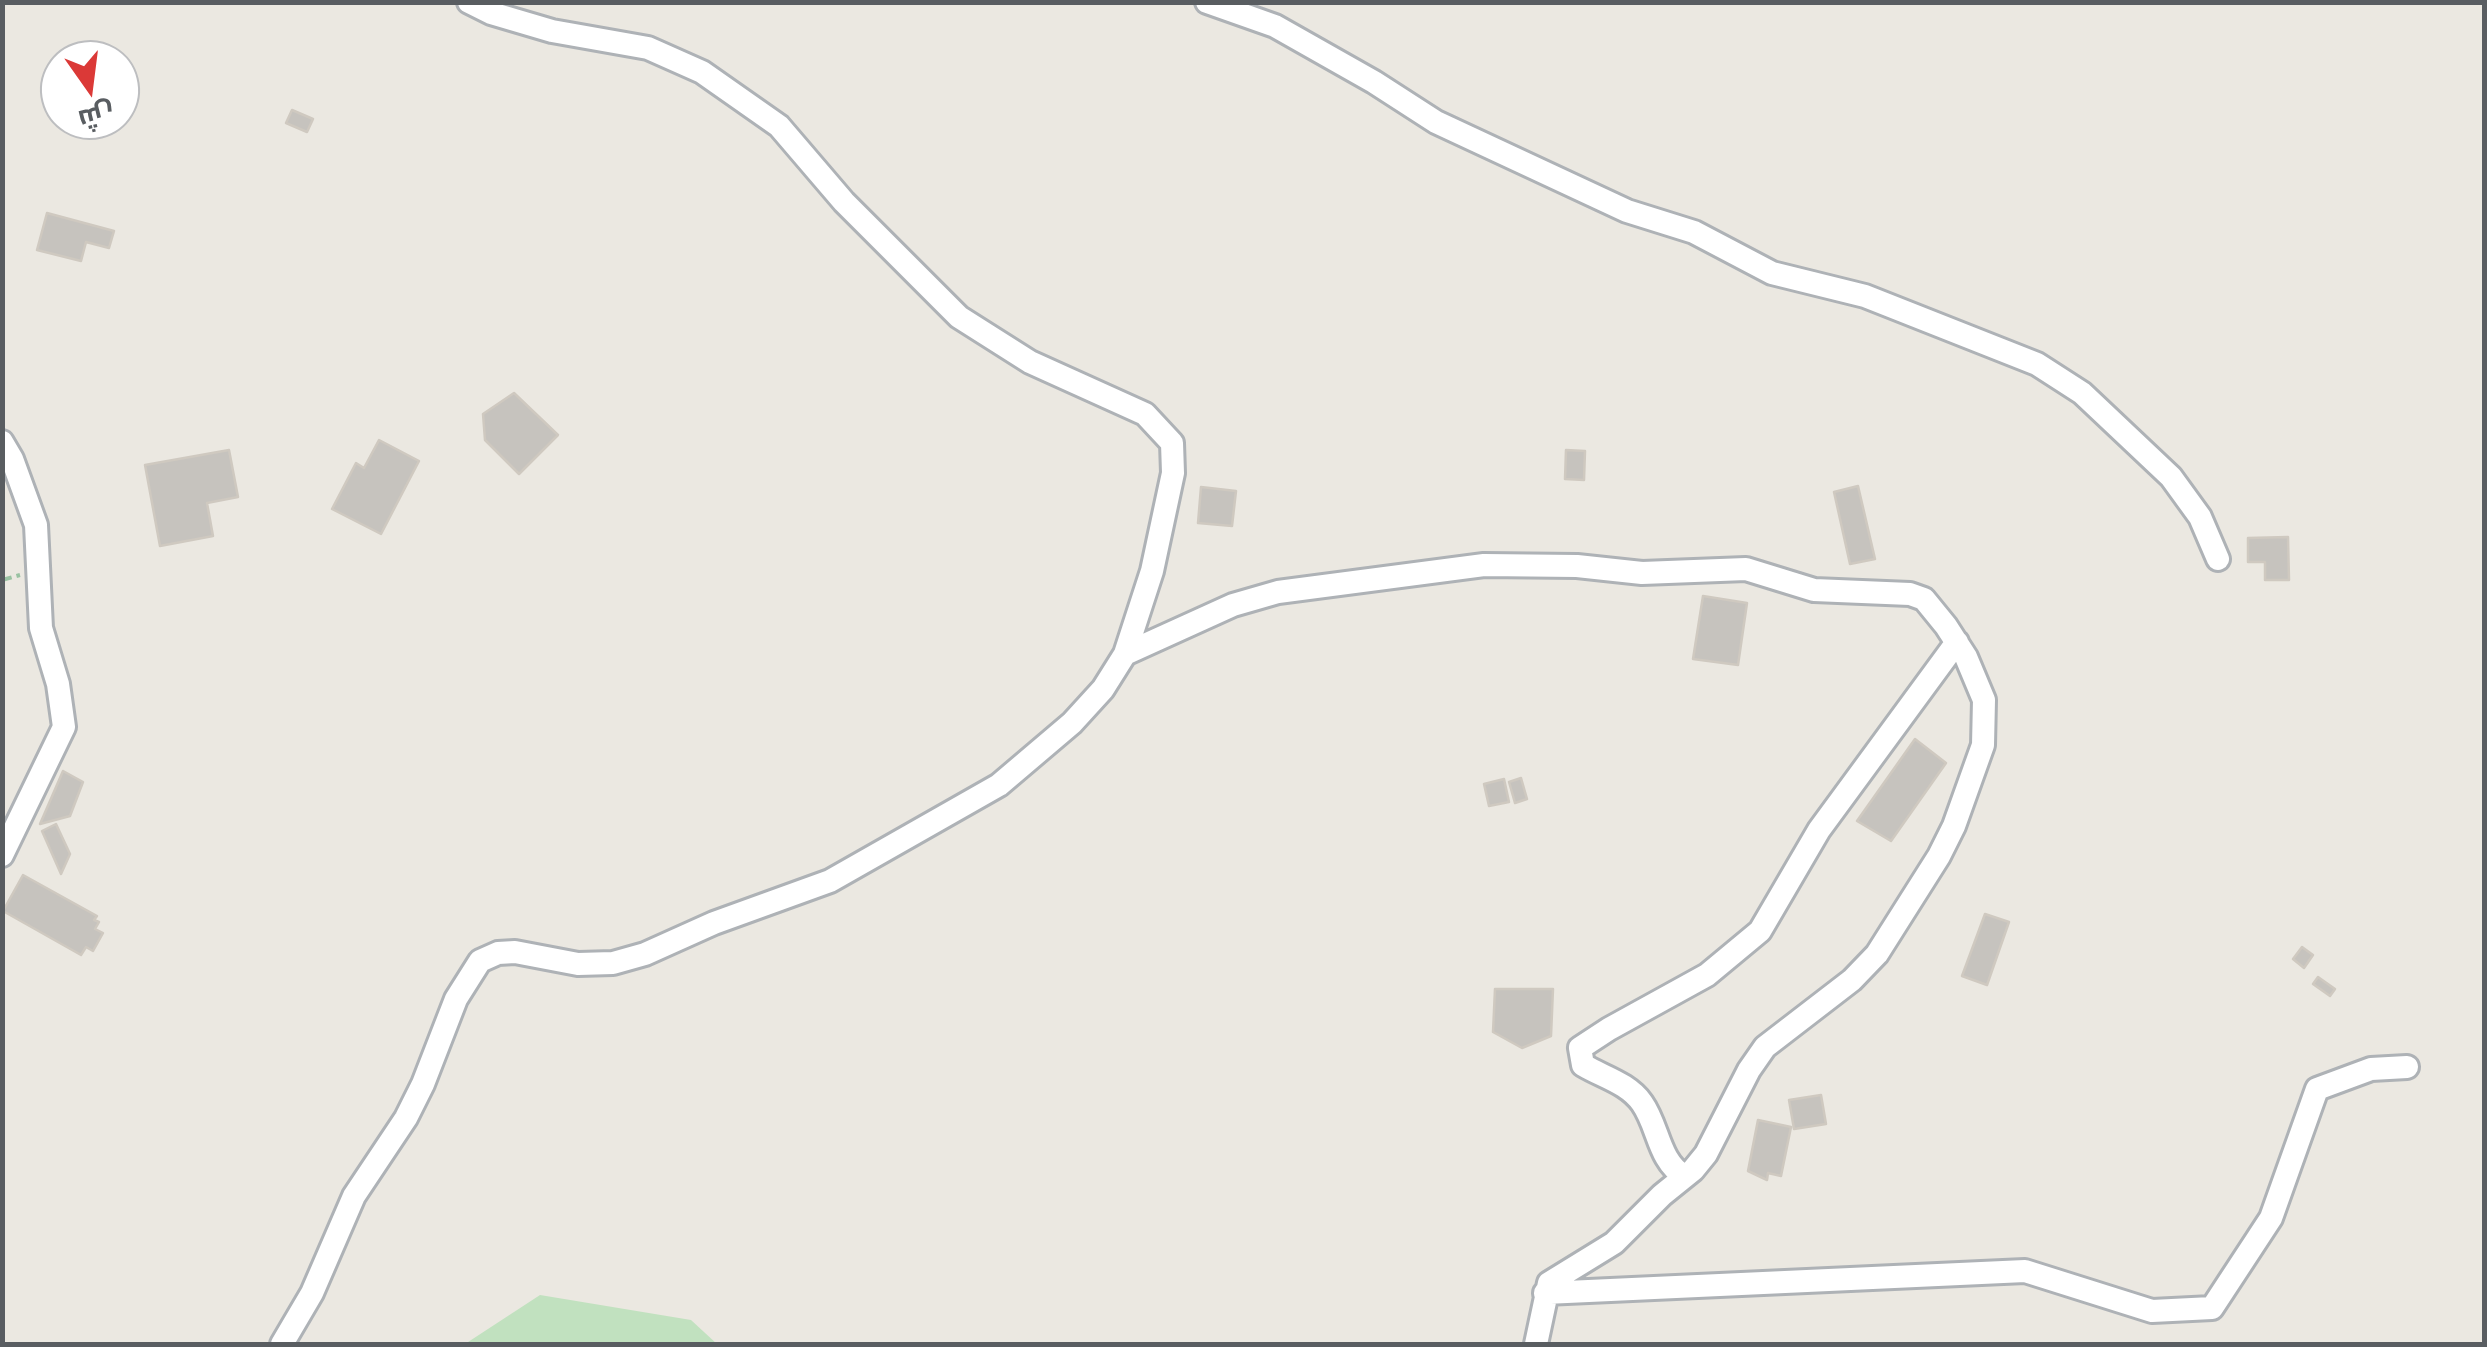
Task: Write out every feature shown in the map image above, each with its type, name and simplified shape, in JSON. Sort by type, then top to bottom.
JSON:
[{"type":"street","points":[[282,1344],[312,1293],[354,1196],[424,1084],[456,999],[480,961],[515,952],[578,964],[614,964],[830,881],[999,785],[1072,723],[1103,689],[1125,654],[1152,570],[1173,472],[1172,443],[1144,414],[1030,362],[958,317],[844,202],[779,126],[702,72],[648,48],[552,32],[469,2]]},
{"type":"street","points":[[1207,2],[1275,26],[1436,122],[1627,210],[1694,232],[1772,273],[1865,296],[2038,364],[2082,392],[2171,477],[2200,518],[2218,559]]},
{"type":"street","points":[[2,854],[64,726],[58,684],[41,628],[36,525],[3,444]]},
{"type":"street","points":[[1125,654],[1233,606],[1278,592],[1381,576],[1525,563],[1642,573],[1746,569],[1814,590],[1910,594],[1924,599],[1957,642],[1984,700],[1986,722],[1983,745],[1939,856],[1876,954],[1852,980],[1765,1047],[1706,1154],[1614,1242],[1549,1283],[1536,1344]]},
{"type":"street","points":[[1684,1176],[1672,1169],[1643,1104],[1629,1088],[1583,1066],[1580,1048],[1707,975],[1760,931],[1819,830],[1957,642]]},
{"type":"street","points":[[1545,1293],[2025,1271],[2152,1310],[2212,1308],[2271,1218],[2317,1089],[2371,1069],[2407,1066]]},
{"type":"green space","points":[[540,1295],[691,1320],[717,1344],[465,1344]]},
{"type":"building","points":[[292,110],[313,119],[307,132],[286,123]]},
{"type":"building","points":[[47,213],[114,231],[109,248],[86,242],[81,261],[37,250]]},
{"type":"building","points":[[514,393],[558,435],[519,474],[485,440],[483,414]]},
{"type":"building","points":[[379,440],[419,461],[381,534],[332,509],[356,463],[364,468]]},
{"type":"building","points":[[229,450],[238,497],[207,503],[213,536],[160,546],[145,465]]},
{"type":"building","points":[[1566,450],[1585,451],[1584,480],[1565,479]]},
{"type":"building","points":[[1858,486],[1875,559],[1850,564],[1834,492]]},
{"type":"building","points":[[1201,487],[1236,491],[1232,526],[1198,523]]},
{"type":"building","points":[[2288,537],[2289,580],[2265,580],[2265,562],[2248,562],[2248,538]]},
{"type":"building","points":[[1703,596],[1747,603],[1738,665],[1693,659]]},
{"type":"building","points":[[1915,739],[1946,763],[1891,841],[1857,821]]},
{"type":"building","points":[[63,771],[83,782],[70,816],[40,824]]},
{"type":"building","points":[[1521,778],[1527,799],[1515,803],[1509,782]]},
{"type":"building","points":[[1504,779],[1509,802],[1489,806],[1484,784]]},
{"type":"building","points":[[56,824],[70,854],[61,874],[42,831]]},
{"type":"building","points":[[23,875],[97,916],[95,929],[103,933],[93,951],[86,947],[81,955],[3,911]]},
{"type":"building","points":[[1985,914],[2009,922],[1987,985],[1962,976]]},
{"type":"building","points":[[2302,947],[2313,955],[2304,968],[2293,959]]},
{"type":"building","points":[[2318,977],[2335,989],[2330,996],[2313,984]]},
{"type":"building","points":[[1495,989],[1553,989],[1551,1036],[1522,1048],[1493,1032]]},
{"type":"building","points":[[1821,1095],[1826,1124],[1794,1129],[1789,1100]]},
{"type":"building","points":[[1758,1120],[1791,1127],[1781,1176],[1768,1173],[1767,1180],[1748,1171]]}]
